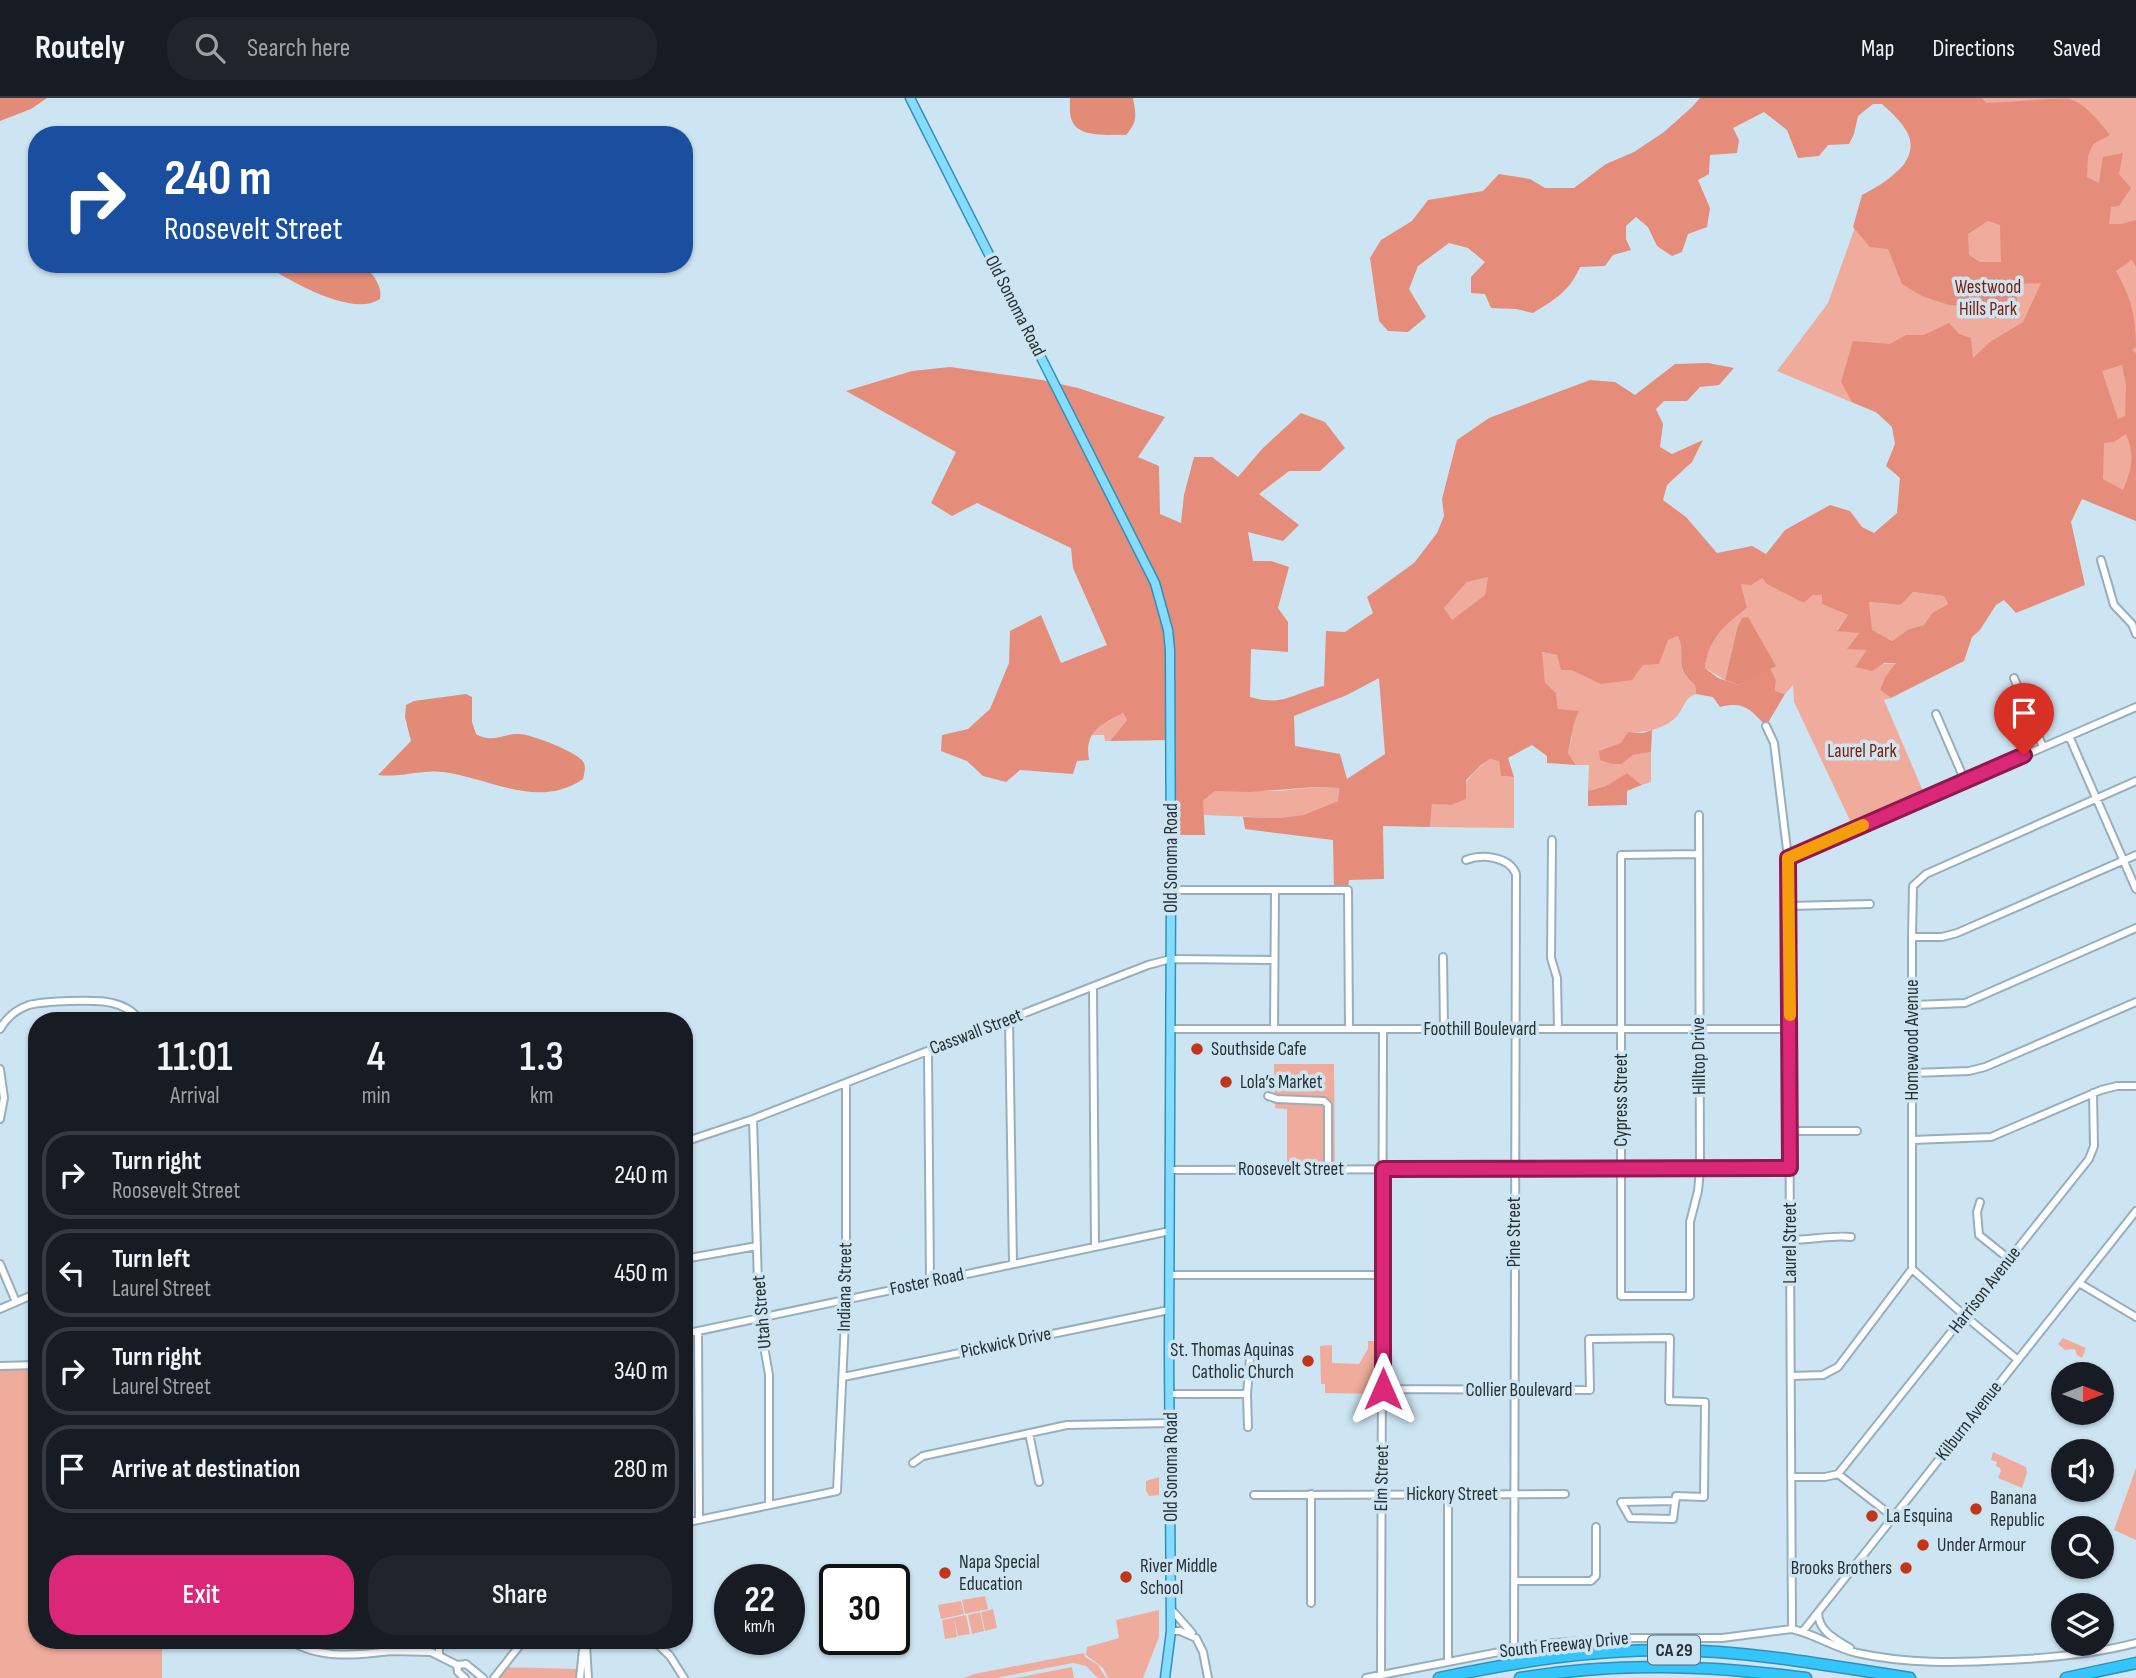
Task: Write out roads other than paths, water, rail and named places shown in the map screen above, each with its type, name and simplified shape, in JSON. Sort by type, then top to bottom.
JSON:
[{"type":"highway","name":"CA 29","points":[[1439,1678],[1569,1655],[1674,1650],[1753,1655],[1910,1678]]},
{"type":"highway","points":[[2066,1678],[2136,1661]]},
{"type":"highway","name":"CA 29","points":[[1520,1678],[1598,1668],[1651,1666],[1730,1669],[1806,1678]]},
{"type":"main road","name":"Old Sonoma Road","points":[[910,98],[1155,583],[1168,630],[1171,890],[1171,1631],[1165,1678]]},
{"type":"street","points":[[2101,560],[2114,605],[2132,624],[2136,634]]},
{"type":"street","points":[[2014,678],[2043,747]]},
{"type":"street","points":[[1788,858],[2136,707]]},
{"type":"street","points":[[1936,714],[1965,781]]},
{"type":"street","name":"Laurel Street","points":[[1766,726],[1774,743],[1788,858],[1792,1629]]},
{"type":"street","points":[[2069,736],[2136,889]]},
{"type":"street","name":"Homewood Avenue","points":[[1912,1269],[1913,886],[1920,877],[2136,781]]},
{"type":"street","name":"Hilltop Drive","points":[[1690,1296],[1690,1222],[1700,1170],[1699,815]]},
{"type":"street","points":[[1552,840],[1551,958],[1557,978],[1558,1029]]},
{"type":"street","name":"Cypress Street","points":[[1690,1296],[1621,1296],[1621,855],[1698,854]]},
{"type":"street","points":[[1912,937],[1942,937],[1958,933],[2136,855]]},
{"type":"street","name":"Pine Street","points":[[1466,860],[1488,857],[1506,862],[1514,869],[1514,1647]]},
{"type":"street","points":[[1171,890],[1348,890],[1349,1029]]},
{"type":"street","points":[[1274,1029],[1275,891]]},
{"type":"street","points":[[1789,906],[1870,904]]},
{"type":"street","points":[[1913,1005],[1965,1003],[2136,928]]},
{"type":"street","points":[[1443,957],[1444,1028]]},
{"type":"street","name":"Casswall Street","points":[[693,1139],[753,1119],[1148,965],[1171,959],[1274,960]]},
{"type":"street","points":[[1093,987],[1095,1247]]},
{"type":"street","points":[[0,1029],[13,1013],[47,1002],[111,1002],[131,1012]]},
{"type":"street","points":[[1913,1073],[1969,1071],[1985,1067],[2136,1002]]},
{"type":"street","points":[[1009,1019],[1013,1264]]},
{"type":"street","name":"Foothill Boulevard","points":[[1170,1029],[1790,1029]]},
{"type":"street","name":"Elm Street","points":[[1381,1675],[1383,1030]]},
{"type":"street","points":[[928,1051],[930,1282]]},
{"type":"street","points":[[0,1069],[4,1098],[0,1119]]},
{"type":"street","name":"Indiana Street","points":[[769,1505],[837,1491],[846,1299],[846,1083]]},
{"type":"street","points":[[1912,1140],[1991,1138],[2109,1087],[2136,1086]]},
{"type":"street","name":"Harrison Avenue","points":[[1838,1474],[2088,1159],[2094,1146],[2093,1093]]},
{"type":"street","points":[[1268,1096],[1277,1099],[1324,1101],[1328,1105],[1328,1169]]},
{"type":"street","name":"Utah Street","points":[[753,1119],[759,1317],[769,1375],[769,1505]]},
{"type":"street","points":[[1790,1131],[1857,1131]]},
{"type":"street","name":"Roosevelt Street","points":[[1170,1170],[1790,1168]]},
{"type":"street","points":[[1980,1202],[1976,1213],[1979,1234],[2009,1259]]},
{"type":"street","name":"Kilburn Avenue","points":[[1803,1631],[2136,1211]]},
{"type":"street","points":[[2129,1221],[2136,1226]]},
{"type":"street","name":"Foster Road","points":[[693,1332],[1170,1231]]},
{"type":"street","points":[[1790,1240],[1852,1237]]},
{"type":"street","points":[[693,1257],[757,1246]]},
{"type":"street","points":[[0,1264],[16,1302]]},
{"type":"street","points":[[1791,1376],[1824,1375],[1838,1367],[1912,1269],[2018,1360]]},
{"type":"street","points":[[1169,1275],[1383,1275]]},
{"type":"street","points":[[2079,1283],[2136,1317]]},
{"type":"street","points":[[0,1309],[28,1297]]},
{"type":"street","name":"Pickwick Drive","points":[[843,1377],[1169,1311]]},
{"type":"street","points":[[698,1331],[699,1519]]},
{"type":"street","name":"Collier Boulevard","points":[[1383,1389],[1590,1390],[1589,1339],[1670,1338],[1669,1401],[1705,1402],[1704,1497],[1676,1496],[1673,1519],[1630,1518],[1621,1502],[1675,1501]]},
{"type":"street","points":[[1248,1427],[1250,1358]]},
{"type":"street","points":[[0,1366],[28,1366]]},
{"type":"street","points":[[1170,1394],[1247,1394]]},
{"type":"street","points":[[913,1463],[923,1456],[1068,1424],[1171,1423]]},
{"type":"street","points":[[1028,1433],[1039,1482]]},
{"type":"street","points":[[1791,1477],[1825,1477],[1838,1474],[1892,1516]]},
{"type":"street","name":"Hickory Street","points":[[1254,1494],[1566,1494]]},
{"type":"street","points":[[1311,1494],[1311,1603]]},
{"type":"street","points":[[1448,1494],[1448,1661]]},
{"type":"street","points":[[693,1521],[769,1505]]},
{"type":"street","points":[[1514,1581],[1591,1581],[1596,1576],[1596,1527]]},
{"type":"street","points":[[1171,1609],[1195,1637],[1203,1652],[1208,1678]]},
{"type":"street","points":[[1818,1612],[1822,1628],[1857,1653]]},
{"type":"street","name":"South Freeway Drive","points":[[1366,1678],[1514,1647],[1626,1638],[1721,1638],[1792,1629],[1857,1653],[1958,1663],[2070,1656],[2136,1643]]},
{"type":"street","points":[[1171,1631],[1180,1631],[1195,1637]]},
{"type":"street","points":[[310,1649],[367,1654],[417,1650],[431,1652],[457,1665],[466,1664],[482,1678]]},
{"type":"street","points":[[439,1649],[439,1655]]},
{"type":"street","points":[[494,1678],[517,1649]]},
{"type":"street","points":[[580,1678],[584,1649]]},
{"type":"street","points":[[586,1649],[588,1678]]},
{"type":"street","points":[[663,1649],[684,1678]]},
{"type":"street","points":[[457,1665],[458,1672],[465,1678]]},
{"type":"place","name":"Southside Cafe","points":[[1197,1049]]},
{"type":"place","name":"Lola’s Market","points":[[1226,1082]]},
{"type":"place","name":"St. Thomas Aquinas Catholic Church","points":[[1308,1361]]},
{"type":"place","name":"Banana Republic","points":[[1976,1509]]},
{"type":"place","name":"La Esquina","points":[[1872,1516]]},
{"type":"place","name":"Under Armour","points":[[1923,1545]]},
{"type":"place","name":"Brooks Brothers","points":[[1906,1568]]},
{"type":"place","name":"Napa Special Education","points":[[945,1573]]},
{"type":"place","name":"River Middle School","points":[[1126,1577]]},
{"type":"park label","name":"Westwood Hills Park","points":[[1988,298]]},
{"type":"park label","name":"Laurel Park","points":[[1862,751]]}]
